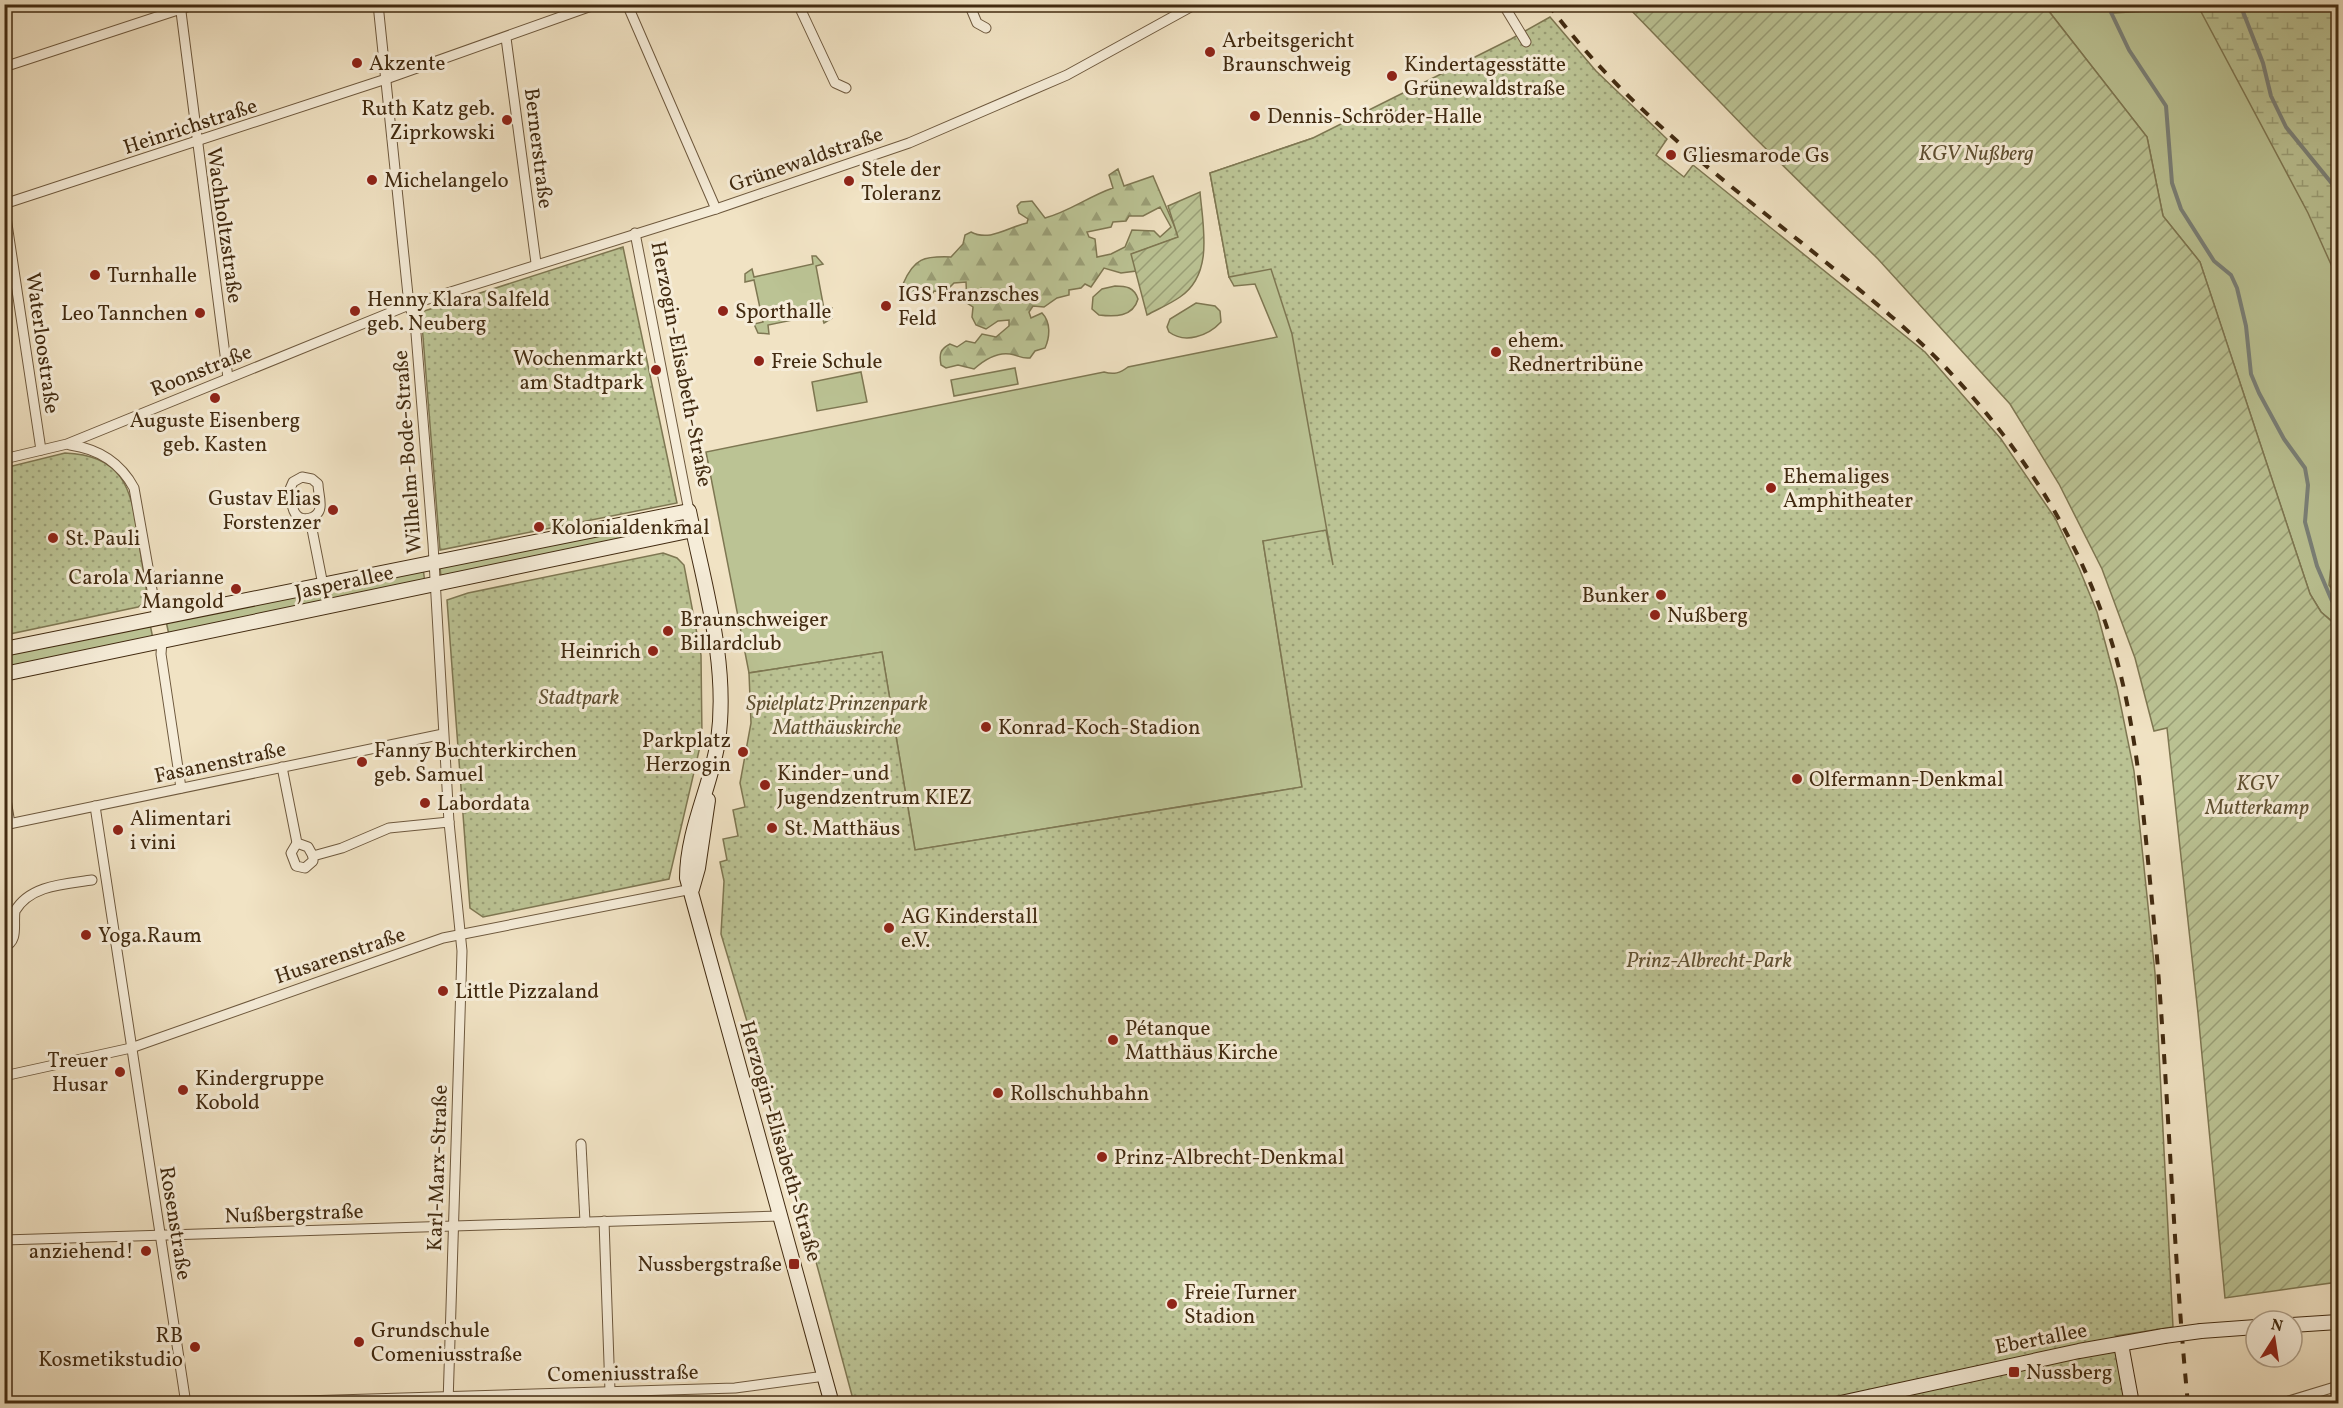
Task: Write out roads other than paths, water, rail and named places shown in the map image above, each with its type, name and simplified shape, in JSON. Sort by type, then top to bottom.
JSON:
[{"type":"street","points":[[4,67],[180,7],[196,4]]},
{"type":"street","name":"Wilhelm-Bode-Straße","points":[[378,4],[409,305],[415,321],[434,562],[449,822],[460,934]]},
{"type":"street","name":"Heinrichstraße","points":[[4,204],[386,80],[597,4]]},
{"type":"street","points":[[627,4],[716,209]]},
{"type":"street","points":[[798,4],[835,83],[846,88]]},
{"type":"street","points":[[969,4],[977,23],[986,28]]},
{"type":"street","name":"Grünewaldstraße","points":[[409,305],[536,263],[716,209],[909,143],[1076,71],[1196,4]]},
{"type":"street","points":[[1503,4],[1526,42]]},
{"type":"street","name":"Wachholtzstraße","points":[[180,7],[228,378]]},
{"type":"street","name":"Bernerstraße","points":[[506,38],[536,263]]},
{"type":"street","name":"Waterloostraße","points":[[4,204],[41,450]]},
{"type":"street","name":"Herzogin-Elisabeth-Straße","points":[[635,233],[711,619],[720,683],[718,741],[708,786],[707,816],[692,889],[706,951],[832,1404]]},
{"type":"street","name":"Roonstraße","points":[[5,459],[68,444],[409,305]]},
{"type":"street","points":[[68,444],[86,447],[115,462],[130,480],[138,501],[162,641],[161,654],[181,788]]},
{"type":"street","points":[[302,477],[312,479],[318,484],[321,508],[317,515],[310,519],[301,518],[295,512],[290,489],[293,482],[302,477]]},
{"type":"street","name":"Jasperallee","points":[[4,649],[688,511]]},
{"type":"street","points":[[310,519],[323,585]]},
{"type":"street","name":"Jasperallee","points":[[4,674],[693,531]]},
{"type":"street","name":"Fasanenstraße","points":[[7,825],[443,734]]},
{"type":"street","points":[[282,767],[297,843],[291,853],[296,866],[305,868],[313,861],[313,856],[308,847],[297,843]]},
{"type":"street","points":[[4,787],[7,825]]},
{"type":"street","name":"Rosenstraße","points":[[95,806],[186,1404]]},
{"type":"street","points":[[313,856],[342,848],[389,828],[449,822]]},
{"type":"street","points":[[4,947],[12,943],[9,928],[15,911],[29,896],[47,887],[92,880]]},
{"type":"street","name":"Husarenstraße","points":[[4,1076],[131,1048],[460,934],[692,889]]},
{"type":"street","name":"Karl-Marx-Straße","points":[[448,1400],[462,951],[460,934]]},
{"type":"street","points":[[581,1144],[585,1222]]},
{"type":"street","name":"Nußbergstraße","points":[[4,1240],[781,1216]]},
{"type":"street","points":[[604,1221],[610,1391]]},
{"type":"street","points":[[2304,1324],[2338,1322]]},
{"type":"street","name":"Ebertallee","points":[[1836,1404],[2121,1344],[2200,1331],[2244,1328]]},
{"type":"street","points":[[2121,1344],[2132,1404]]},
{"type":"street","name":"Comeniusstraße","points":[[204,1404],[448,1400],[610,1391],[763,1387],[825,1376]]},
{"type":"street","points":[[2279,1404],[2338,1386]]},
{"type":"waterway","points":[[2107,4],[2129,50],[2166,106],[2172,183],[2181,209],[2214,261],[2231,275],[2237,288],[2246,326],[2251,374],[2284,439],[2305,468],[2308,485],[2305,522],[2317,566],[2332,601],[2338,606]]},
{"type":"waterway","points":[[2240,4],[2263,63],[2271,96],[2286,127],[2338,191]]},
{"type":"railway","points":[[1548,4],[1607,75],[1640,107],[1709,169],[1883,310],[1946,368],[1993,422],[2035,480],[2071,542],[2087,575],[2100,608],[2120,674],[2139,777],[2156,946],[2177,1273],[2188,1404]]},
{"type":"place","name":"Arbeitsgericht Braunschweig","points":[[1210,52]]},
{"type":"place","name":"Akzente","points":[[357,63]]},
{"type":"place","name":"Kindertagesstätte Grünewaldstraße","points":[[1392,76]]},
{"type":"place","name":"Dennis-Schröder-Halle","points":[[1255,116]]},
{"type":"place","name":"Ruth Katz geb. Ziprkowski","points":[[507,120]]},
{"type":"place","name":"Gliesmarode Gs","points":[[1671,155]]},
{"type":"place","name":"Michelangelo","points":[[372,180]]},
{"type":"place","name":"Stele der Toleranz","points":[[849,181]]},
{"type":"place","name":"Turnhalle","points":[[95,275]]},
{"type":"place","name":"IGS Franzsches Feld","points":[[886,306]]},
{"type":"place","name":"Henny Klara Salfeld geb. Neuberg","points":[[355,311]]},
{"type":"place","name":"Sporthalle","points":[[723,311]]},
{"type":"place","name":"Leo Tannchen","points":[[200,313]]},
{"type":"place","name":"ehem. Rednertribüne","points":[[1496,352]]},
{"type":"place","name":"Freie Schule","points":[[759,361]]},
{"type":"place","name":"Wochenmarkt am Stadtpark","points":[[656,370]]},
{"type":"place","name":"Auguste Eisenberg geb. Kasten","points":[[215,398]]},
{"type":"place","name":"Ehemaliges Amphitheater","points":[[1771,488]]},
{"type":"place","name":"Gustav Elias Forstenzer","points":[[333,510]]},
{"type":"place","name":"Kolonialdenkmal","points":[[539,527]]},
{"type":"place","name":"St. Pauli","points":[[53,538]]},
{"type":"place","name":"Carola Marianne Mangold","points":[[236,589]]},
{"type":"place","name":"Bunker","points":[[1661,595]]},
{"type":"place","name":"Nußberg","points":[[1655,615]]},
{"type":"place","name":"Braunschweiger Billardclub","points":[[668,631]]},
{"type":"place","name":"Heinrich","points":[[653,651]]},
{"type":"place","name":"Konrad-Koch-Stadion","points":[[986,727]]},
{"type":"place","name":"Parkplatz Herzogin","points":[[743,752]]},
{"type":"place","name":"Fanny Buchterkirchen geb. Samuel","points":[[362,762]]},
{"type":"place","name":"Olfermann-Denkmal","points":[[1797,779]]},
{"type":"place","name":"Kinder- und Jugendzentrum KIEZ","points":[[765,785]]},
{"type":"place","name":"Labordata","points":[[425,803]]},
{"type":"place","name":"St. Matthäus","points":[[772,828]]},
{"type":"place","name":"Alimentari i vini","points":[[118,830]]},
{"type":"place","name":"AG Kinderstall e.V.","points":[[889,928]]},
{"type":"place","name":"Yoga.Raum","points":[[86,935]]},
{"type":"place","name":"Little Pizzaland","points":[[443,991]]},
{"type":"place","name":"Pétanque Matthäus Kirche","points":[[1113,1040]]},
{"type":"place","name":"Treuer Husar","points":[[120,1072]]},
{"type":"place","name":"Kindergruppe Kobold","points":[[183,1090]]},
{"type":"place","name":"Rollschuhbahn","points":[[998,1093]]},
{"type":"place","name":"Prinz-Albrecht-Denkmal","points":[[1102,1157]]},
{"type":"place","name":"anziehend!","points":[[146,1251]]},
{"type":"place","name":"Nussbergstraße","points":[[794,1264]]},
{"type":"place","name":"Freie Turner Stadion","points":[[1172,1304]]},
{"type":"place","name":"Grundschule Comeniusstraße","points":[[359,1342]]},
{"type":"place","name":"RB Kosmetikstudio","points":[[195,1347]]},
{"type":"place","name":"Nussberg","points":[[2014,1372]]},
{"type":"park label","name":"KGV Nußberg","points":[[1976,153]]},
{"type":"park label","name":"Stadtpark","points":[[579,697]]},
{"type":"park label","name":"Spielplatz Prinzenpark Matthäuskirche","points":[[837,715]]},
{"type":"park label","name":"KGV Mutterkamp","points":[[2257,795]]},
{"type":"park label","name":"Prinz-Albrecht-Park","points":[[1709,960]]}]
